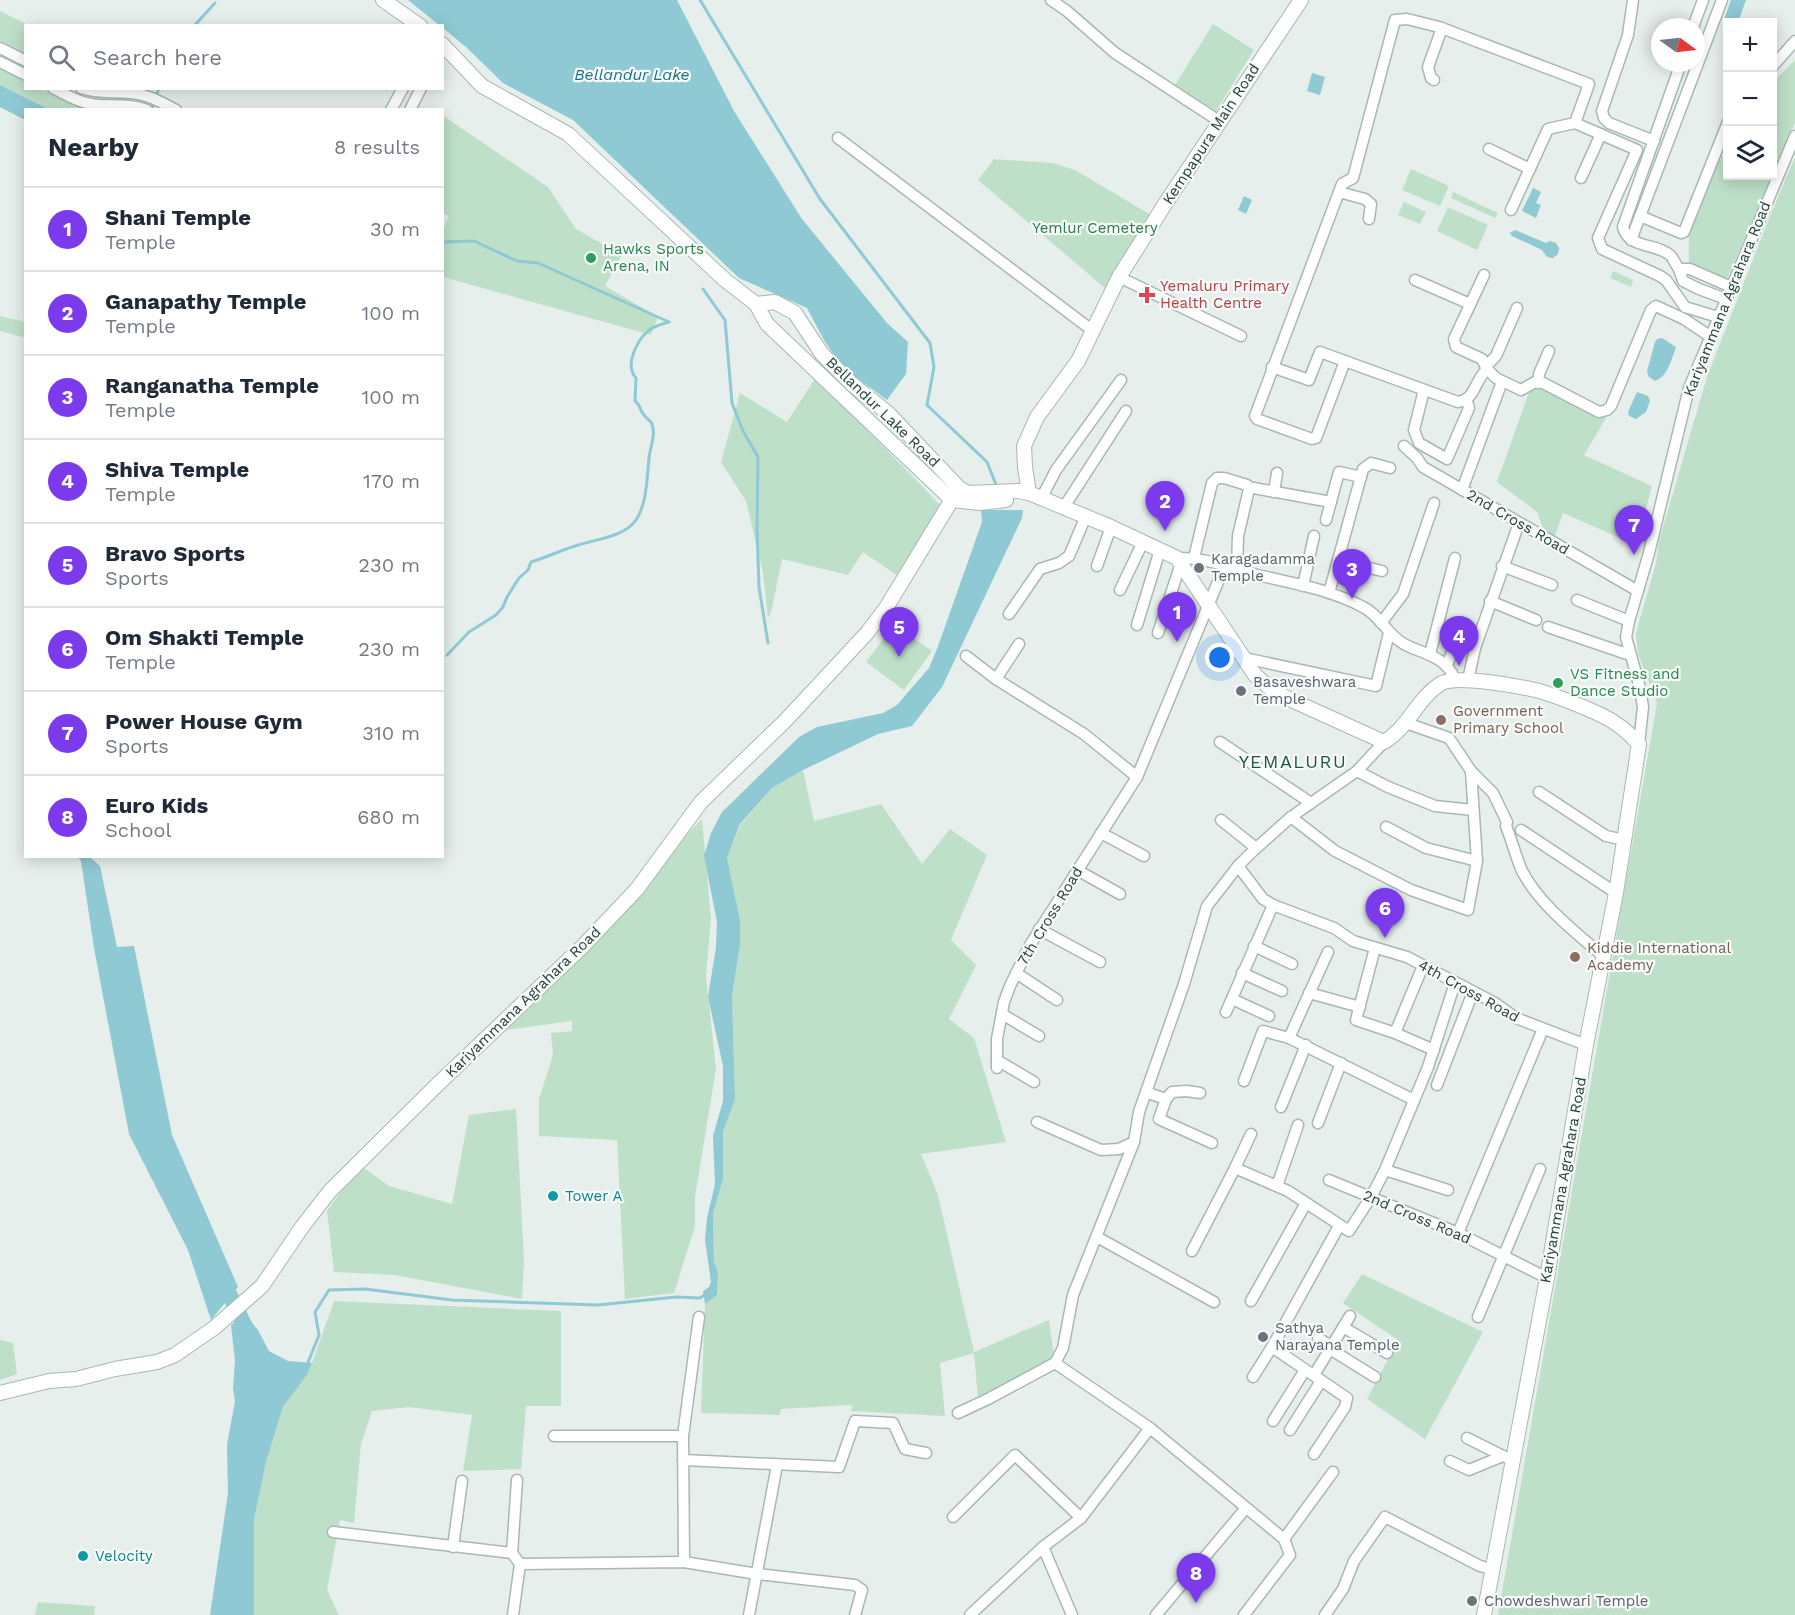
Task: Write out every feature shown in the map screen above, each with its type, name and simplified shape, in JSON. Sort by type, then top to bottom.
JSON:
[{"type":"street","points":[[383,0],[417,24]]},
{"type":"street","points":[[1051,0],[1067,11],[1114,53],[1219,121]]},
{"type":"street","name":"Kempapura Main Road","points":[[1026,495],[1024,446],[1037,417],[1078,360],[1119,277],[1219,121],[1301,0]]},
{"type":"street","points":[[1633,0],[1628,34],[1602,111],[1609,123],[1653,141]]},
{"type":"street","points":[[1696,18],[1703,0]]},
{"type":"street","points":[[1631,240],[1722,0]]},
{"type":"street","points":[[1345,361],[1318,436],[1312,439],[1257,419],[1255,416],[1342,184],[1353,178],[1395,20],[1407,19],[1442,28],[1589,84],[1575,123]]},
{"type":"street","points":[[1434,80],[1431,78],[1428,67],[1442,28]]},
{"type":"street","points":[[1777,63],[1795,41]]},
{"type":"street","points":[[0,48],[24,60]]},
{"type":"street","name":"Bellandur Lake Road","points":[[444,48],[482,86],[568,134],[725,280],[756,304],[767,324],[961,496]]},
{"type":"street","points":[[0,62],[24,74]]},
{"type":"street","points":[[1678,72],[1624,219],[1624,232],[1631,240],[1670,255],[1683,281],[1726,299]]},
{"type":"street","points":[[57,90],[89,104],[129,105],[140,108]]},
{"type":"street","points":[[89,90],[100,93],[141,94],[172,108]]},
{"type":"street","points":[[392,108],[402,90]]},
{"type":"street","points":[[411,108],[420,90]]},
{"type":"street","points":[[1511,210],[1548,129],[1575,123],[1637,150],[1598,238],[1602,249],[1666,280],[1685,307],[1718,317]]},
{"type":"street","points":[[1640,216],[1684,232],[1726,126]]},
{"type":"street","points":[[1581,178],[1601,134]]},
{"type":"street","name":"Kariyammana Agrahara Road","points":[[1484,1615],[1507,1458],[1547,1278],[1586,1045],[1616,893],[1639,744],[1643,707],[1626,637],[1629,621],[1689,388],[1795,136]]},
{"type":"street","points":[[838,138],[1093,331]]},
{"type":"street","points":[[1489,148],[1530,169]]},
{"type":"street","points":[[1339,192],[1365,199],[1371,204],[1369,219]]},
{"type":"street","points":[[1678,269],[1690,269],[1731,287]]},
{"type":"street","points":[[1484,275],[1454,339],[1456,347],[1482,358],[1496,378],[1521,390],[1535,382],[1599,412],[1611,406],[1651,310],[1656,306],[1684,319],[1711,337]]},
{"type":"street","points":[[1119,277],[1241,336]]},
{"type":"street","points":[[1415,280],[1470,304]]},
{"type":"street","name":"Bellandur Lake Road","points":[[756,304],[775,302],[795,313],[822,354],[853,385],[889,414],[961,496]]},
{"type":"street","points":[[1676,316],[1685,307]]},
{"type":"street","points":[[1424,390],[1413,430],[1419,443],[1447,459],[1469,408],[1467,400],[1478,377],[1496,356],[1517,308]]},
{"type":"street","points":[[1538,383],[1539,374],[1549,351]]},
{"type":"street","points":[[1272,368],[1309,380],[1320,352],[1458,402],[1467,400]]},
{"type":"street","points":[[1026,495],[1056,470],[1121,380]]},
{"type":"street","points":[[1462,490],[1500,387]]},
{"type":"street","points":[[1064,507],[1126,411]]},
{"type":"street","name":"2nd Cross Road","points":[[1404,446],[1423,467],[1638,591]]},
{"type":"street","points":[[1329,593],[1366,465],[1371,463],[1390,468]]},
{"type":"street","points":[[1326,520],[1339,472],[1361,477]]},
{"type":"street","points":[[1274,492],[1277,473]]},
{"type":"street","points":[[1158,633],[1212,483],[1217,478],[1224,478],[1248,487],[1330,502]]},
{"type":"street","points":[[1237,569],[1238,536],[1250,489],[1248,487]]},
{"type":"street","points":[[961,496],[1026,495],[1111,526],[1184,560],[1225,565],[1329,593],[1366,608],[1389,633],[1403,644],[1430,654],[1447,665],[1462,680]]},
{"type":"street","name":"Kariyammana Agrahara Road","points":[[0,1393],[49,1381],[157,1362],[175,1355],[214,1328],[262,1286],[302,1227],[330,1191],[583,946],[637,889],[701,802],[785,721],[867,633],[961,496]]},
{"type":"street","points":[[1381,623],[1403,594],[1434,503]]},
{"type":"street","points":[[1008,614],[1040,568],[1059,563],[1069,556],[1086,516]]},
{"type":"street","points":[[1462,680],[1519,523]]},
{"type":"street","points":[[1097,566],[1111,526]]},
{"type":"street","points":[[1303,586],[1314,536]]},
{"type":"street","points":[[1120,590],[1143,542]]},
{"type":"street","points":[[1137,625],[1160,550]]},
{"type":"street","points":[[1430,654],[1455,558]]},
{"type":"street","points":[[1184,560],[1207,605],[1255,675],[1272,690],[1384,742]]},
{"type":"street","points":[[1338,560],[1383,571]]},
{"type":"street","name":"7th Cross Road","points":[[1034,1082],[997,1064],[997,1040],[1010,986],[1039,929],[1137,777],[1225,565]]},
{"type":"street","points":[[1502,566],[1552,585]]},
{"type":"street","points":[[1577,600],[1629,621]]},
{"type":"street","points":[[1490,601],[1536,620]]},
{"type":"street","points":[[1548,627],[1630,655]]},
{"type":"street","points":[[1244,658],[1376,686],[1389,633]]},
{"type":"street","points":[[996,679],[1019,644]]},
{"type":"street","points":[[1447,665],[1457,646],[1474,648]]},
{"type":"street","points":[[966,656],[996,679],[1084,734],[1137,777]]},
{"type":"street","points":[[958,1413],[1055,1363],[1063,1348],[1073,1295],[1134,1142],[1139,1112],[1148,1093],[1157,1057],[1184,984],[1207,906],[1238,866],[1256,848],[1291,817],[1357,771],[1384,742],[1395,736],[1419,705],[1441,683],[1462,680],[1536,690],[1603,715],[1623,727],[1639,744]]},
{"type":"street","points":[[1406,723],[1449,738],[1471,771],[1492,793],[1507,822],[1506,826],[1522,871],[1538,894],[1562,920],[1603,956]]},
{"type":"street","points":[[1220,742],[1311,803]]},
{"type":"street","points":[[1357,771],[1388,787],[1436,806],[1473,810]]},
{"type":"street","points":[[1291,817],[1335,851],[1411,890],[1468,910],[1476,861],[1471,771]]},
{"type":"street","points":[[1539,792],[1606,836],[1624,840]]},
{"type":"street","points":[[1221,820],[1256,848]]},
{"type":"street","points":[[1386,827],[1426,848],[1476,861]]},
{"type":"street","points":[[1521,830],[1616,893]]},
{"type":"street","points":[[1101,833],[1144,856]]},
{"type":"street","name":"4th Cross Road","points":[[1238,866],[1263,899],[1273,905],[1334,928],[1353,941],[1407,957],[1495,1003],[1516,1018],[1586,1045]]},
{"type":"street","points":[[1077,870],[1120,894]]},
{"type":"street","points":[[1226,1012],[1273,905]]},
{"type":"street","points":[[1039,929],[1100,962]]},
{"type":"street","points":[[1254,946],[1293,964]]},
{"type":"street","points":[[1375,948],[1356,1020],[1395,1033],[1434,1050]]},
{"type":"street","points":[[1289,1038],[1328,952]]},
{"type":"street","points":[[1395,1033],[1424,966]]},
{"type":"street","points":[[1016,973],[1058,1000]]},
{"type":"street","points":[[1242,973],[1282,991]]},
{"type":"street","points":[[1236,1166],[1235,1168],[1288,1191],[1349,1231],[1385,1170],[1434,1050],[1455,983]]},
{"type":"street","points":[[1437,1085],[1473,992]]},
{"type":"street","points":[[1309,993],[1360,1007]]},
{"type":"street","points":[[1232,999],[1269,1016]]},
{"type":"street","points":[[1002,1014],[1039,1036]]},
{"type":"street","points":[[1458,1233],[1543,1029]]},
{"type":"street","points":[[1244,1081],[1263,1031],[1306,1045],[1414,1100]]},
{"type":"street","points":[[1281,1107],[1306,1045]]},
{"type":"street","points":[[1318,1123],[1341,1063]]},
{"type":"street","points":[[1200,1093],[1187,1090],[1172,1092],[1166,1099],[1159,1119],[1212,1143]]},
{"type":"street","points":[[1148,1093],[1166,1099]]},
{"type":"street","points":[[1037,1122],[1101,1150],[1119,1149],[1134,1142]]},
{"type":"street","points":[[1277,1186],[1298,1125]]},
{"type":"street","points":[[1192,1251],[1251,1134]]},
{"type":"street","points":[[1478,1317],[1540,1169]]},
{"type":"street","name":"2nd Cross Road","points":[[1385,1170],[1449,1190]]},
{"type":"street","name":"2nd Cross Road","points":[[1329,1180],[1458,1233],[1547,1278]]},
{"type":"street","points":[[1251,1301],[1306,1203]]},
{"type":"street","points":[[1253,1377],[1339,1226]]},
{"type":"street","points":[[1097,1237],[1214,1302]]},
{"type":"street","points":[[1273,1420],[1313,1375],[1350,1316]]},
{"type":"street","points":[[684,1562],[683,1436],[699,1317]]},
{"type":"street","points":[[1343,1327],[1387,1353]]},
{"type":"street","points":[[1318,1338],[1375,1377]]},
{"type":"street","points":[[1272,1347],[1347,1398],[1347,1403],[1314,1454]]},
{"type":"street","points":[[1055,1363],[1150,1428],[1284,1539],[1290,1555],[1244,1615]]},
{"type":"street","points":[[1290,1430],[1313,1375]]},
{"type":"street","points":[[683,1460],[839,1467],[855,1420],[893,1423],[904,1449],[926,1453]]},
{"type":"street","points":[[970,1615],[1043,1547],[1081,1518],[1150,1428]]},
{"type":"street","points":[[554,1436],[683,1436]]},
{"type":"street","points":[[1467,1438],[1507,1458]]},
{"type":"street","points":[[953,1517],[1015,1455],[1081,1518]]},
{"type":"street","points":[[1450,1461],[1469,1470],[1507,1458]]},
{"type":"street","points":[[749,1615],[777,1465]]},
{"type":"street","points":[[1284,1539],[1334,1472]]},
{"type":"street","points":[[513,1615],[520,1564],[512,1553],[517,1480]]},
{"type":"street","points":[[453,1546],[462,1481]]},
{"type":"street","points":[[1156,1615],[1246,1508]]},
{"type":"street","points":[[1324,1615],[1342,1588],[1354,1561],[1385,1517],[1480,1566],[1491,1569]]},
{"type":"street","points":[[333,1532],[512,1553]]},
{"type":"street","points":[[1043,1547],[1072,1615]]},
{"type":"street","points":[[520,1564],[684,1562],[757,1574],[855,1585],[862,1590],[855,1615]]},
{"type":"green space","points":[[0,11],[26,24],[24,24],[24,53],[0,41]]},
{"type":"green space","points":[[1213,24],[1254,50],[1216,111],[1175,85]]},
{"type":"green space","points":[[1795,60],[1795,123],[1777,166],[1777,126],[1777,78]]},
{"type":"green space","points":[[0,68],[24,80],[24,90],[43,90],[83,108],[46,108],[0,85]]},
{"type":"green space","points":[[444,116],[548,187],[576,229],[622,255],[605,286],[658,317],[651,335],[444,277],[444,228],[449,216],[444,214]]},
{"type":"green space","points":[[1723,154],[1723,180],[1770,180],[1726,281],[1689,264],[1690,230]]},
{"type":"green space","points":[[1795,157],[1795,1615],[1498,1615],[1657,703],[1638,654],[1636,633],[1656,563],[1659,541],[1707,377]]},
{"type":"green space","name":"Yemlur Cemetery","points":[[994,159],[1053,163],[1075,170],[1151,215],[1105,288],[978,180]]},
{"type":"green space","points":[[1411,169],[1449,186],[1440,206],[1402,190]]},
{"type":"green space","points":[[1453,192],[1498,213],[1495,218],[1451,198]]},
{"type":"green space","points":[[1404,202],[1426,212],[1420,224],[1398,215]]},
{"type":"green space","points":[[1448,207],[1488,225],[1477,250],[1437,231]]},
{"type":"green space","points":[[1613,271],[1633,280],[1631,287],[1610,278]]},
{"type":"green space","points":[[0,316],[24,322],[24,336],[0,331]]},
{"type":"green space","points":[[816,377],[941,506],[898,576],[863,552],[848,575],[782,559],[768,618],[763,573],[746,501],[721,462],[740,393],[787,422]]},
{"type":"green space","points":[[1532,384],[1606,418],[1584,455],[1652,486],[1636,545],[1563,513],[1554,539],[1545,534],[1537,512],[1497,482]]},
{"type":"green space","points":[[894,624],[932,651],[904,690],[866,662]]},
{"type":"green space","points":[[803,770],[814,821],[881,804],[922,864],[950,829],[987,855],[951,940],[976,965],[949,1019],[974,1038],[1006,1142],[921,1154],[938,1195],[974,1352],[1049,1320],[1054,1357],[978,1399],[974,1353],[940,1363],[945,1416],[851,1411],[852,1405],[781,1409],[780,1415],[701,1413],[705,1304],[717,1295],[718,1272],[714,1262],[713,1214],[723,1179],[723,1132],[735,1099],[732,995],[740,946],[740,920],[727,858],[741,824],[772,788]]},
{"type":"green space","points":[[702,819],[711,918],[706,976],[716,1069],[695,1197],[695,1226],[674,1293],[625,1299],[617,1140],[539,1136],[539,1099],[553,1055],[551,1033],[572,1031],[572,1021],[499,1031]]},
{"type":"green space","points":[[516,1109],[524,1260],[522,1299],[395,1275],[334,1272],[327,1211],[360,1165],[389,1186],[452,1204],[469,1115]]},
{"type":"green space","points":[[1362,1274],[1483,1332],[1425,1439],[1367,1399],[1398,1340],[1343,1303]]},
{"type":"green space","points":[[334,1301],[561,1311],[561,1406],[526,1406],[521,1469],[463,1471],[472,1415],[409,1407],[372,1411],[361,1444],[354,1523],[340,1520],[327,1590],[339,1615],[254,1615],[254,1520],[266,1462],[283,1407],[307,1375]]},
{"type":"green space","points":[[0,1340],[13,1343],[17,1374],[0,1380]]},
{"type":"green space","points":[[38,1602],[95,1606],[94,1615],[35,1615]]},
{"type":"water","name":"Bellandur Lake","points":[[408,0],[677,0],[734,111],[802,219],[887,323],[908,342],[906,374],[887,400],[842,367],[807,308],[739,278],[573,120],[503,83],[444,29],[444,24],[438,24]]},
{"type":"water","points":[[1731,0],[1746,0],[1739,18],[1724,18]]},
{"type":"water","points":[[1312,73],[1325,77],[1320,95],[1307,91]]},
{"type":"water","points":[[0,85],[46,108],[24,108],[24,119],[0,107]]},
{"type":"water","points":[[1533,188],[1541,192],[1536,203],[1541,205],[1536,218],[1522,211]]},
{"type":"water","points":[[1244,196],[1252,200],[1246,214],[1238,210]]},
{"type":"water","points":[[1515,230],[1546,243],[1550,241],[1556,243],[1559,248],[1558,254],[1553,258],[1547,257],[1542,250],[1512,236],[1510,233]]},
{"type":"water","points":[[1662,338],[1676,347],[1666,372],[1655,381],[1649,377],[1647,371],[1655,342]]},
{"type":"water","points":[[1637,392],[1648,396],[1650,401],[1646,412],[1636,419],[1629,416],[1628,412]]},
{"type":"water","points":[[981,510],[1023,510],[1022,518],[942,687],[912,726],[878,734],[803,770],[772,788],[740,824],[727,858],[740,920],[740,946],[732,995],[735,1099],[723,1132],[723,1179],[713,1214],[714,1262],[718,1272],[717,1295],[705,1304],[703,1291],[709,1287],[711,1282],[705,1240],[707,1218],[715,1184],[713,1136],[723,1101],[723,1066],[708,997],[716,947],[717,922],[704,856],[711,833],[722,812],[799,737],[817,727],[883,713],[897,705],[929,668],[982,522]]},
{"type":"water","points":[[79,858],[91,858],[100,866],[117,947],[134,946],[172,1135],[238,1287],[211,1320],[188,1250],[129,1134],[94,948]]},
{"type":"water","points":[[245,1315],[258,1330],[269,1351],[288,1361],[312,1363],[307,1375],[283,1407],[266,1462],[254,1520],[254,1615],[210,1615],[228,1493],[227,1445],[235,1401],[233,1388],[235,1361],[231,1325]]},
{"type":"waterway","points":[[700,0],[820,199],[930,343],[934,367],[927,405],[987,462],[997,487]]},
{"type":"waterway","points":[[196,24],[215,3]]},
{"type":"waterway","points":[[152,108],[158,90]]},
{"type":"waterway","points":[[444,242],[474,241],[517,261],[538,263],[669,322]]},
{"type":"waterway","points":[[703,289],[725,320],[732,403],[743,431],[758,457],[759,587],[768,643]]},
{"type":"waterway","points":[[447,655],[469,632],[496,615],[519,578],[528,570],[531,562],[617,534],[631,526],[636,520],[640,514],[647,482],[653,426],[635,401],[636,378],[631,367],[633,353],[648,331],[655,326],[669,322]]},
{"type":"waterway","points":[[221,1277],[250,1337]]},
{"type":"waterway","points":[[307,1365],[319,1335],[315,1312],[329,1290],[365,1289],[452,1300],[598,1305],[676,1297],[700,1298],[706,1294]]},
{"type":"place","name":"Hawks Sports Arena, IN","points":[[591,258]]},
{"type":"place","name":"Yemaluru Primary Health Centre","points":[[1147,295]]},
{"type":"place","name":"Ganapathy Temple","points":[[1165,531]]},
{"type":"place","name":"Power House Gym","points":[[1634,555]]},
{"type":"place","name":"Karagadamma Temple","points":[[1199,568]]},
{"type":"place","name":"Ranganatha Temple","points":[[1352,599]]},
{"type":"place","name":"Shani Temple","points":[[1177,642]]},
{"type":"place","name":"Bravo Sports","points":[[899,657]]},
{"type":"place","name":"Shiva Temple","points":[[1459,666]]},
{"type":"place","name":"VS Fitness and Dance Studio","points":[[1558,683]]},
{"type":"place","name":"Basaveshwara Temple","points":[[1241,691]]},
{"type":"place","name":"Government Primary School","points":[[1441,720]]},
{"type":"place","name":"Om Shakti Temple","points":[[1385,938]]},
{"type":"place","name":"Kiddie International Academy","points":[[1575,957]]},
{"type":"place","name":"Tower A","points":[[553,1196]]},
{"type":"place","name":"Sathya Narayana Temple","points":[[1263,1337]]},
{"type":"place","name":"Velocity","points":[[83,1556]]},
{"type":"place","name":"Chowdeshwari Temple","points":[[1472,1601]]},
{"type":"place","name":"Euro Kids","points":[[1196,1603]]},
{"type":"district","name":"YEMALURU","points":[[1293,762]]}]
